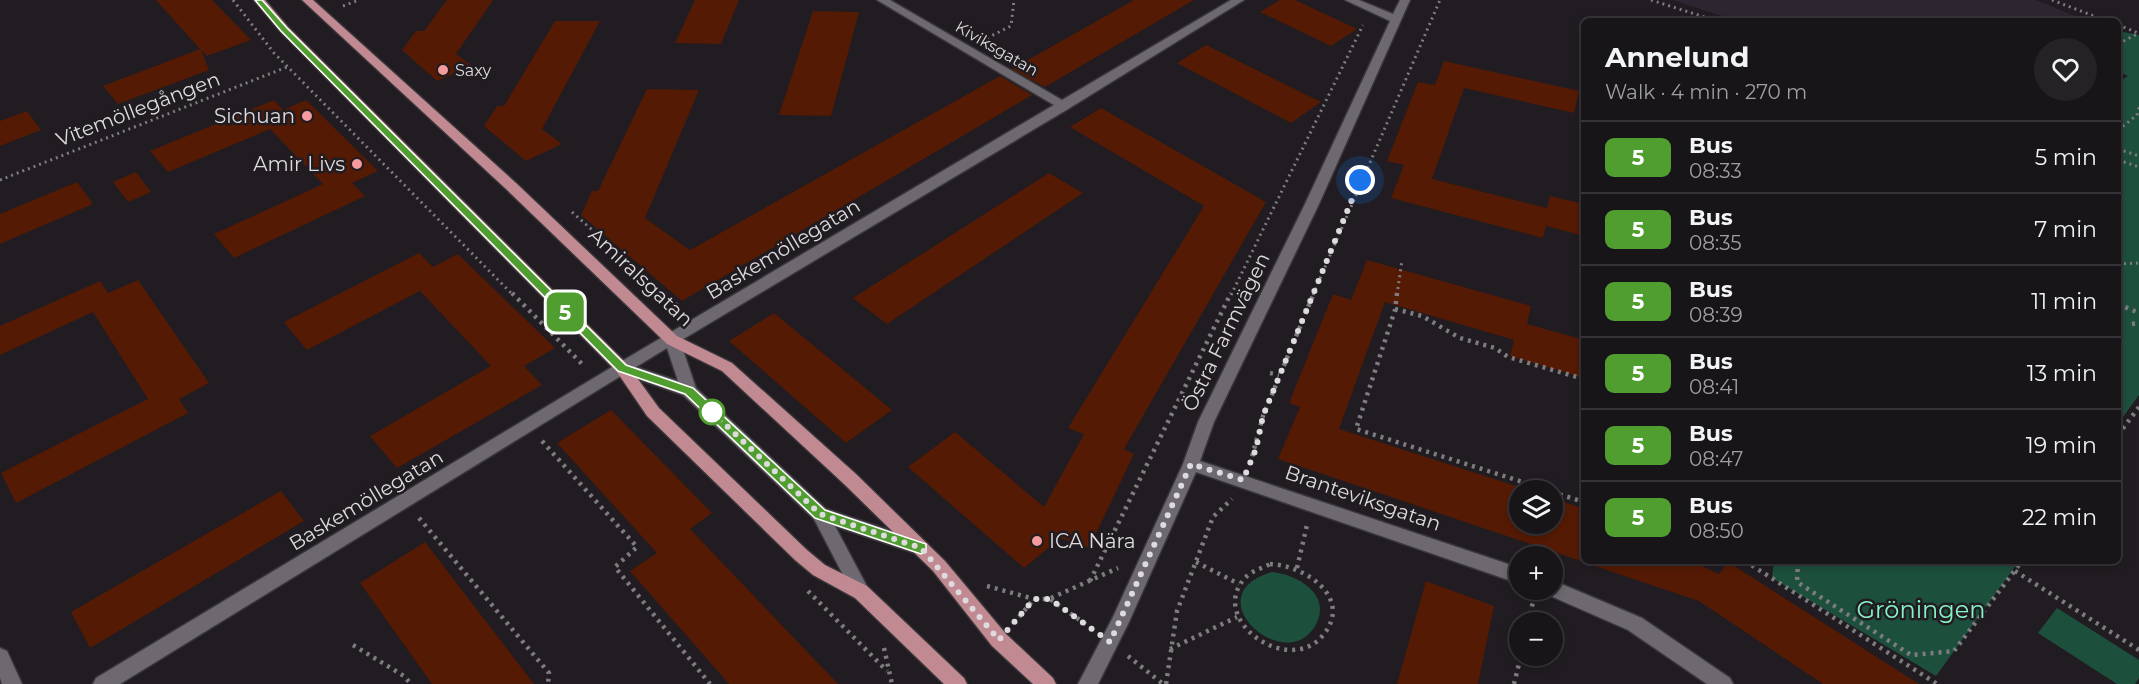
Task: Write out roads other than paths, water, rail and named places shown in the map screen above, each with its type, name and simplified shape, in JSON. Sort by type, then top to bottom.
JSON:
[{"type":"main road","points":[[259,0],[284,29],[622,368],[653,412],[801,555],[819,570],[861,592],[957,684]]},
{"type":"main road","name":"Amiralsgatan","points":[[307,0],[512,186],[672,340],[732,371],[850,479],[921,548],[999,640],[1046,684]]},
{"type":"street","name":"Kiviksgatan","points":[[882,0],[1064,106]]},
{"type":"street","name":"Baskemöllegatan","points":[[103,684],[622,368],[698,325],[1239,0]]},
{"type":"street","points":[[1350,0],[1396,19]]},
{"type":"street","name":"Östra Farmvägen","points":[[1088,684],[1110,642],[1191,464],[1206,422],[1307,214],[1406,0]]},
{"type":"street","points":[[672,340],[689,391]]},
{"type":"street","points":[[622,368],[689,391],[820,514],[861,592]]},
{"type":"street","name":"Branteviksgatan","points":[[1191,464],[1509,572]]},
{"type":"street","points":[[820,514],[921,548]]},
{"type":"street","points":[[1563,593],[1635,624],[1723,684]]},
{"type":"street","points":[[0,657],[12,684]]},
{"type":"place","name":"Saxy","points":[[443,70]]},
{"type":"place","name":"Sichuan","points":[[307,116]]},
{"type":"place","name":"Amir Livs","points":[[357,164]]},
{"type":"place","name":"ICA Nära","points":[[1037,541]]},
{"type":"park label","name":"Gröningen","points":[[1921,610]]}]
